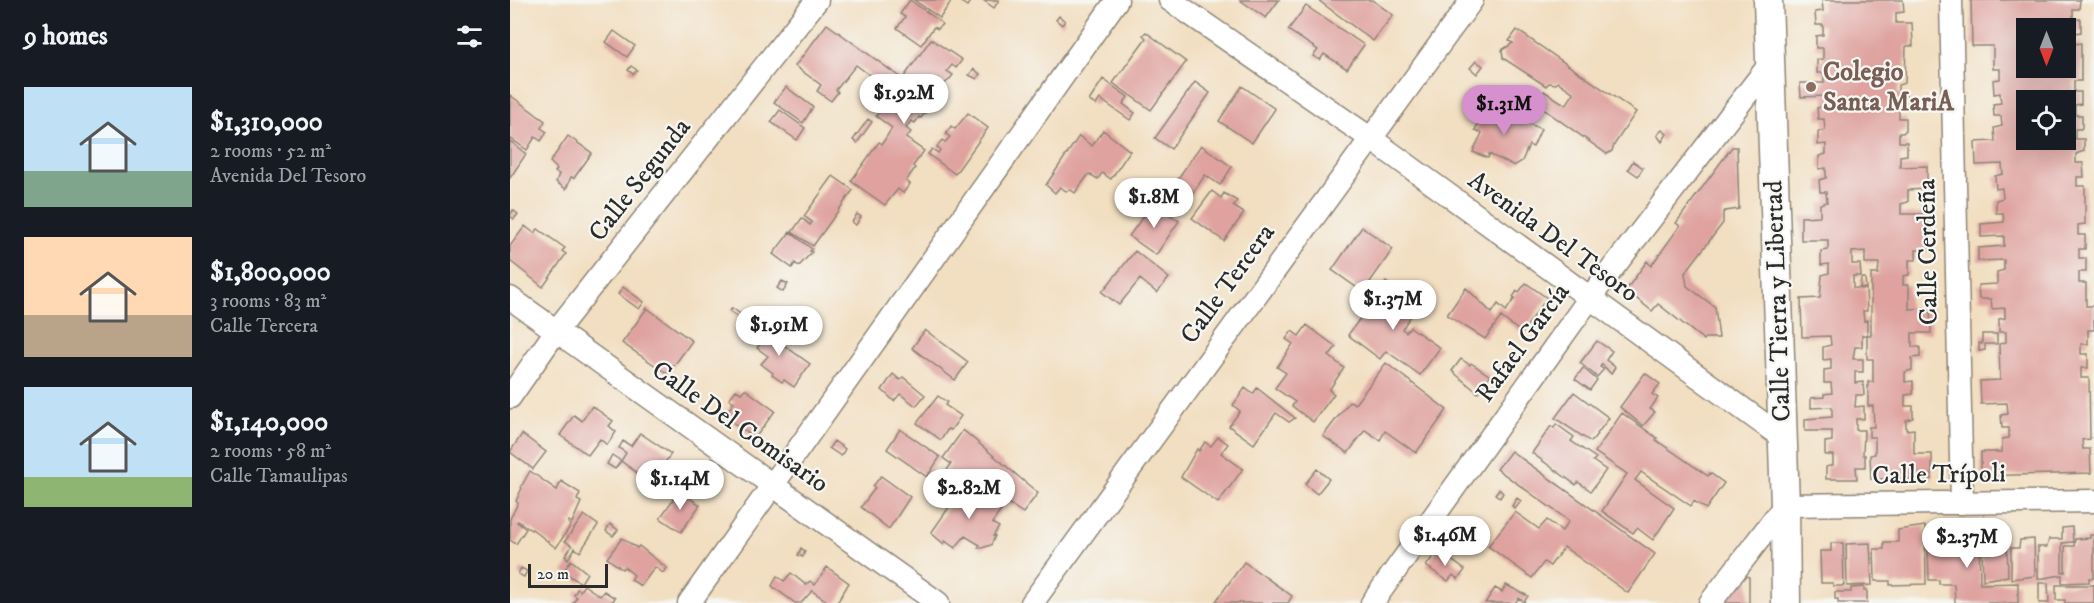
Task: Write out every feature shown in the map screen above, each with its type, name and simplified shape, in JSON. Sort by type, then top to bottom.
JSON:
[{"type":"street","name":"Calle Segunda","points":[[510,397],[556,332],[817,0]]},
{"type":"street","points":[[689,603],[1117,0]]},
{"type":"street","name":"Avenida Del Tesoro","points":[[1170,0],[1370,138],[1783,438]]},
{"type":"street","name":"Calle Tercera","points":[[1032,603],[1472,0]]},
{"type":"street","name":"Calle Tierra y Libertad","points":[[1768,0],[1783,438],[1786,603]]},
{"type":"street","name":"Calle Cerdeña","points":[[1951,0],[1962,503]]},
{"type":"street","name":"Rafael García","points":[[1372,603],[1589,299],[1770,64]]},
{"type":"street","name":"Calle Del Comisario","points":[[510,298],[938,603]]},
{"type":"street","name":"Calle Trípoli","points":[[1785,505],[2094,501]]},
{"type":"street","points":[[1710,603],[1785,505]]},
{"type":"building","points":[[910,0],[942,24],[938,29],[934,27],[921,45],[897,28],[905,17],[900,14]]},
{"type":"building","points":[[914,0],[952,0],[940,18]]},
{"type":"building","points":[[958,0],[971,0],[967,6]]},
{"type":"building","points":[[983,0],[999,0],[994,8]]},
{"type":"building","points":[[1240,0],[1279,0],[1266,18]]},
{"type":"building","points":[[1318,0],[1372,0],[1393,15],[1373,41]]},
{"type":"building","points":[[1822,0],[1903,0],[1904,12],[1896,13],[1896,23],[1912,23],[1913,46],[1906,46],[1905,83],[1898,85],[1898,94],[1906,94],[1906,107],[1899,109],[1899,118],[1906,118],[1906,130],[1899,133],[1899,142],[1907,142],[1907,155],[1900,156],[1900,167],[1927,166],[1927,189],[1908,190],[1908,202],[1901,204],[1901,214],[1928,214],[1929,250],[1916,250],[1916,260],[1909,260],[1909,275],[1903,276],[1903,285],[1909,285],[1909,309],[1930,308],[1931,333],[1912,333],[1912,347],[1920,347],[1920,357],[1912,358],[1912,370],[1905,372],[1905,382],[1913,381],[1913,394],[1905,395],[1905,406],[1913,406],[1913,418],[1906,420],[1906,430],[1914,429],[1914,454],[1932,454],[1932,479],[1871,479],[1870,455],[1875,454],[1875,437],[1869,437],[1869,427],[1874,427],[1873,406],[1868,406],[1868,382],[1873,382],[1873,359],[1867,359],[1867,335],[1862,335],[1862,347],[1855,347],[1853,359],[1863,359],[1863,372],[1855,372],[1855,383],[1863,382],[1864,395],[1856,395],[1855,407],[1864,406],[1864,419],[1856,419],[1856,430],[1864,430],[1865,467],[1856,467],[1857,479],[1826,479],[1826,467],[1833,465],[1833,455],[1825,455],[1825,442],[1832,441],[1832,431],[1805,431],[1805,419],[1832,417],[1832,407],[1811,408],[1811,398],[1824,397],[1824,394],[1832,393],[1831,383],[1824,383],[1824,370],[1831,369],[1831,359],[1823,360],[1823,347],[1831,345],[1830,336],[1802,337],[1801,299],[1820,298],[1822,275],[1829,273],[1829,264],[1821,265],[1821,251],[1828,250],[1828,240],[1801,240],[1801,217],[1820,216],[1820,204],[1827,202],[1826,192],[1820,192],[1819,180],[1826,178],[1826,168],[1819,169],[1819,156],[1826,154],[1826,144],[1818,145],[1818,132],[1825,130],[1824,119],[1818,119],[1817,108],[1824,106],[1824,96],[1801,97],[1800,83],[1824,83],[1824,73],[1817,73],[1817,60],[1823,59],[1823,48],[1816,48],[1816,36],[1823,35],[1823,25],[1816,25],[1815,12],[1823,11]],"holes":[[[1865,251],[1865,263],[1879,263],[1878,274],[1871,274],[1871,335],[1867,335],[1867,320],[1864,321],[1863,311],[1867,311],[1866,289],[1853,288],[1853,276],[1861,276],[1860,264],[1852,264],[1852,252]]]},
{"type":"building","points":[[1971,0],[2080,0],[2079,9],[2073,9],[2073,18],[2016,18],[2016,78],[2076,78],[2076,44],[2081,43],[2081,81],[2074,81],[2074,90],[2016,90],[2016,150],[2076,150],[2076,139],[2084,139],[2084,151],[2076,154],[2076,163],[2083,163],[2084,177],[2077,177],[2077,186],[2085,186],[2085,224],[2078,225],[2078,235],[2085,235],[2085,249],[2079,249],[2079,258],[2086,258],[2086,272],[2079,272],[2079,283],[2086,283],[2086,306],[2094,306],[2094,330],[2088,330],[2088,344],[2081,344],[2081,354],[2088,354],[2088,368],[2081,368],[2081,378],[2089,378],[2090,439],[2082,440],[2083,449],[2090,449],[2091,473],[1981,476],[1981,452],[2002,452],[2002,439],[2009,438],[2009,428],[2002,428],[2001,415],[2008,414],[2007,403],[1981,404],[1980,381],[2000,380],[1999,344],[2006,342],[2006,332],[1999,332],[1999,319],[2005,318],[2005,308],[1992,309],[1991,299],[1979,299],[1978,285],[1997,284],[1997,272],[2004,270],[2004,260],[1978,261],[1978,248],[2004,246],[2004,236],[1981,237],[1981,224],[2004,222],[2003,213],[1996,213],[1996,200],[2003,198],[2002,188],[1996,189],[1995,176],[2003,174],[2002,164],[1976,165],[1975,142],[1995,141],[1994,128],[2002,126],[2001,116],[1994,116],[1993,104],[2001,103],[2000,93],[1994,94],[1993,80],[2000,79],[2000,69],[1993,69],[1993,46],[1972,46]]},
{"type":"building","points":[[1306,6],[1364,45],[1347,69],[1324,54],[1320,60],[1313,56],[1318,50],[1288,30]]},
{"type":"building","points":[[1059,16],[1065,21],[1062,25],[1056,20]]},
{"type":"building","points":[[2076,19],[2081,19],[2081,32],[2076,33]]},
{"type":"building","points":[[827,24],[901,78],[885,99],[872,89],[876,80],[856,65],[836,90],[838,92],[831,101],[817,91],[821,85],[795,66]]},
{"type":"building","points":[[1517,30],[1636,112],[1612,151],[1607,154],[1535,103],[1544,91],[1566,105],[1574,93],[1558,82],[1549,83],[1546,86],[1503,58],[1502,50],[1513,43],[1509,41]]},
{"type":"building","points":[[614,31],[635,46],[627,57],[606,42]]},
{"type":"building","points":[[1146,32],[1186,62],[1151,110],[1113,83],[1146,38],[1143,35]]},
{"type":"building","points":[[931,39],[962,60],[956,68],[952,65],[947,71],[953,75],[943,85],[939,82],[927,98],[930,101],[925,108],[921,106],[919,109],[925,113],[921,118],[919,117],[915,123],[911,121],[906,128],[911,132],[906,138],[924,151],[906,181],[910,184],[903,193],[898,189],[885,205],[851,181],[879,142],[882,144],[892,128],[876,116]]},
{"type":"building","points":[[1476,61],[1483,66],[1477,74],[1470,68]]},
{"type":"building","points":[[631,66],[637,70],[633,74],[628,70]]},
{"type":"building","points":[[974,69],[980,74],[977,79],[969,75]]},
{"type":"building","points":[[1103,79],[1128,97],[1123,104],[1135,113],[1130,120],[1100,99],[1096,105],[1089,101]]},
{"type":"building","points":[[1195,82],[1210,93],[1171,149],[1155,138]]},
{"type":"building","points":[[1242,86],[1275,109],[1252,143],[1219,121]]},
{"type":"building","points":[[786,87],[813,107],[803,123],[774,102]]},
{"type":"building","points":[[2076,92],[2081,92],[2081,104],[2076,105]]},
{"type":"building","points":[[510,95],[545,121],[541,128],[547,132],[541,141],[535,137],[527,150],[510,138]]},
{"type":"building","points":[[1486,105],[1541,129],[1533,147],[1529,145],[1522,161],[1514,166],[1489,154],[1488,158],[1473,152],[1482,133],[1475,130]]},
{"type":"building","points":[[780,110],[805,128],[797,140],[771,122]]},
{"type":"building","points":[[968,113],[988,128],[955,174],[928,154],[932,149],[938,153],[940,150],[937,147],[942,140],[945,142],[950,137],[946,134],[951,126],[955,129]]},
{"type":"building","points":[[2076,115],[2082,115],[2081,129],[2076,129]]},
{"type":"building","points":[[868,119],[872,122],[857,143],[853,140]]},
{"type":"building","points":[[1103,130],[1130,151],[1111,179],[1102,173],[1098,179],[1089,174],[1075,193],[1060,187],[1055,193],[1046,185],[1079,136],[1092,146]]},
{"type":"building","points":[[1662,130],[1667,134],[1662,142],[1657,135]]},
{"type":"building","points":[[568,136],[592,153],[574,178],[571,177],[566,189],[556,182],[559,174],[555,172],[557,169],[550,162]]},
{"type":"building","points":[[510,141],[526,154],[510,178]]},
{"type":"building","points":[[1201,145],[1232,167],[1220,185],[1205,175],[1185,205],[1168,193]]},
{"type":"building","points":[[1732,147],[1737,147],[1739,209],[1723,213],[1723,223],[1685,273],[1687,286],[1715,307],[1719,338],[1705,338],[1704,340],[1658,304],[1652,311],[1626,290],[1647,261],[1651,266],[1680,226],[1676,223]]},
{"type":"building","points":[[1633,161],[1643,168],[1638,176],[1628,169]]},
{"type":"building","points":[[833,176],[853,190],[813,246],[792,232],[802,218],[810,225],[812,222],[804,216]]},
{"type":"building","points":[[1212,191],[1221,198],[1224,193],[1237,201],[1233,206],[1244,213],[1224,241],[1192,218]]},
{"type":"building","points":[[1153,203],[1179,221],[1156,255],[1129,236]]},
{"type":"building","points":[[513,210],[518,214],[514,219],[510,216]]},
{"type":"building","points":[[857,214],[861,217],[856,225],[852,222]]},
{"type":"building","points":[[525,226],[534,233],[538,229],[565,248],[562,251],[566,254],[543,287],[510,261],[510,246]]},
{"type":"building","points":[[1362,227],[1393,249],[1363,292],[1332,270]]},
{"type":"building","points":[[790,232],[812,249],[810,251],[812,252],[799,266],[795,263],[792,268],[773,254]]},
{"type":"building","points":[[1135,251],[1169,278],[1157,293],[1140,279],[1119,305],[1102,292]]},
{"type":"building","points":[[1861,278],[1865,278],[1866,288],[1860,288]]},
{"type":"building","points":[[782,281],[788,284],[783,292],[777,288]]},
{"type":"building","points":[[1386,282],[1418,305],[1402,329],[1406,332],[1410,327],[1440,348],[1420,375],[1386,351],[1380,359],[1348,335]]},
{"type":"building","points":[[1526,283],[1547,298],[1522,333],[1501,317],[1485,339],[1447,315],[1466,288],[1492,313],[1498,304],[1506,311],[1517,291],[1519,292]]},
{"type":"building","points":[[623,287],[644,302],[639,309],[618,294]]},
{"type":"building","points":[[647,308],[692,341],[668,374],[622,343]]},
{"type":"building","points":[[732,308],[810,364],[794,387],[784,380],[782,382],[761,364],[768,356],[757,348],[766,336],[730,311]]},
{"type":"building","points":[[1307,325],[1336,347],[1329,356],[1344,368],[1329,390],[1334,394],[1313,422],[1292,406],[1295,402],[1275,388],[1286,373],[1277,367],[1293,344],[1286,339],[1292,331],[1299,336]]},
{"type":"building","points":[[925,330],[968,362],[955,380],[912,348]]},
{"type":"building","points":[[1982,334],[1997,334],[1997,344],[1985,344],[1985,350],[1979,351]]},
{"type":"building","points":[[1597,341],[1612,351],[1606,360],[1615,367],[1611,374],[1602,364],[1600,367],[1604,369],[1597,377],[1580,363]]},
{"type":"building","points":[[1461,359],[1490,376],[1478,393],[1452,371]]},
{"type":"building","points":[[1386,363],[1447,410],[1416,453],[1385,431],[1380,440],[1365,430],[1348,453],[1323,436],[1350,401],[1355,404]]},
{"type":"building","points":[[1583,368],[1597,380],[1590,390],[1575,379]]},
{"type":"building","points":[[1645,373],[1660,384],[1652,394],[1658,398],[1650,409],[1655,412],[1643,426],[1620,407]]},
{"type":"building","points":[[893,374],[900,380],[903,377],[925,395],[916,406],[900,394],[894,401],[882,390]]},
{"type":"building","points":[[1245,388],[1253,394],[1257,388],[1295,418],[1289,422],[1276,413],[1254,444],[1229,426],[1240,411],[1233,405]]},
{"type":"building","points":[[745,389],[775,411],[755,438],[724,416],[734,402],[729,399],[736,390],[741,393]]},
{"type":"building","points":[[1574,392],[1609,418],[1591,442],[1555,418]]},
{"type":"building","points":[[938,396],[947,402],[945,405],[961,416],[941,440],[917,423]]},
{"type":"building","points":[[592,406],[613,421],[609,426],[616,432],[607,445],[600,439],[588,455],[560,435],[574,415],[582,421]]},
{"type":"building","points":[[1622,413],[1708,476],[1710,473],[1724,483],[1706,509],[1694,501],[1691,506],[1641,472],[1635,480],[1674,508],[1653,540],[1637,528],[1633,533],[1602,511],[1627,474],[1595,452]]},
{"type":"building","points":[[1556,424],[1574,437],[1571,441],[1596,458],[1593,461],[1606,470],[1591,491],[1578,482],[1576,485],[1532,453],[1551,426],[1554,428]]},
{"type":"building","points":[[900,429],[940,457],[927,477],[887,449]]},
{"type":"building","points":[[963,430],[1038,493],[1023,513],[993,493],[999,485],[986,476],[984,479],[978,474],[974,480],[966,474],[953,493],[939,483],[951,464],[943,458]]},
{"type":"building","points":[[640,433],[671,454],[664,464],[661,462],[648,481],[621,461],[626,453],[619,448],[623,441],[631,446]]},
{"type":"building","points":[[522,434],[546,452],[533,469],[510,452]]},
{"type":"building","points":[[1218,437],[1228,444],[1221,453],[1243,469],[1218,503],[1181,477],[1197,449],[1199,451],[1205,442],[1211,446]]},
{"type":"building","points":[[834,441],[845,449],[841,456],[829,448]]},
{"type":"building","points":[[1511,451],[1655,554],[1628,593],[1564,547],[1550,566],[1544,562],[1532,578],[1488,546],[1515,512],[1539,529],[1547,520],[1562,531],[1569,521],[1497,469]]},
{"type":"building","points":[[612,455],[621,461],[615,469],[607,464]]},
{"type":"building","points":[[1317,469],[1329,479],[1317,494],[1305,484]]},
{"type":"building","points":[[530,471],[557,490],[561,481],[580,493],[577,500],[581,502],[572,523],[569,521],[571,525],[556,548],[518,521],[526,529],[516,544],[510,540],[510,519],[518,503],[516,501],[521,487]]},
{"type":"building","points":[[881,476],[910,497],[889,529],[861,507]]},
{"type":"building","points":[[966,483],[1002,509],[992,523],[999,527],[993,536],[995,536],[991,545],[982,548],[978,548],[980,545],[965,536],[955,548],[945,541],[944,544],[931,533]]},
{"type":"building","points":[[1499,489],[1503,493],[1500,498],[1495,494]]},
{"type":"building","points":[[679,491],[700,505],[681,532],[660,518]]},
{"type":"building","points":[[1517,498],[1521,501],[1515,509],[1512,506]]},
{"type":"building","points":[[584,515],[598,525],[580,552],[575,548],[568,559],[565,556],[572,546],[565,541]]},
{"type":"building","points":[[610,524],[618,530],[613,536],[606,531]]},
{"type":"building","points":[[1953,525],[1979,525],[1980,584],[2018,583],[2018,603],[1955,603],[1954,584],[1939,584],[1939,580],[1929,580],[1928,548],[1938,548],[1938,541],[1953,540]]},
{"type":"building","points":[[1925,526],[1926,584],[1890,585],[1890,581],[1875,581],[1874,549],[1884,549],[1884,542],[1898,542],[1898,530]]},
{"type":"building","points":[[2072,527],[2073,542],[2062,543],[2062,572],[2065,572],[2065,546],[2074,546],[2075,539],[2090,538],[2090,535],[2094,535],[2094,578],[2089,578],[2089,582],[2062,583],[2062,575],[2038,579],[2038,547],[2047,547],[2049,539],[2062,539],[2062,528]]},
{"type":"building","points":[[1473,528],[1485,535],[1479,545],[1467,537]]},
{"type":"building","points":[[622,538],[637,548],[639,546],[667,568],[663,573],[655,567],[641,586],[631,580],[634,575],[607,558]]},
{"type":"building","points":[[2034,539],[2035,576],[2011,579],[2011,548],[2019,548],[2020,540]]},
{"type":"building","points":[[1993,540],[2007,540],[2008,576],[1983,580],[1982,548],[1993,548]]},
{"type":"building","points":[[1831,543],[1843,543],[1844,586],[1821,583],[1820,551],[1831,551]]},
{"type":"building","points":[[1870,543],[1872,585],[1847,586],[1846,544]]},
{"type":"building","points":[[801,548],[805,551],[803,557],[798,555]]},
{"type":"building","points":[[1438,550],[1465,570],[1458,579],[1453,575],[1448,581],[1426,566]]},
{"type":"building","points":[[571,560],[587,573],[581,583],[563,572]]},
{"type":"building","points":[[1244,562],[1292,596],[1288,603],[1219,603],[1216,601]]},
{"type":"building","points":[[827,567],[849,583],[837,603],[830,603],[812,591],[801,603],[795,603],[772,586],[777,576],[784,581],[791,573],[806,585],[810,581],[815,585]]},
{"type":"building","points":[[521,568],[527,571],[524,577],[518,574]]},
{"type":"building","points":[[1743,575],[1749,577],[1749,603],[1721,603]]},
{"type":"building","points":[[2039,583],[2048,583],[2049,603],[2039,603]]},
{"type":"building","points":[[584,585],[600,596],[604,591],[615,598],[611,603],[573,603],[577,597],[574,595],[577,589],[580,591]]},
{"type":"building","points":[[1506,585],[1528,596],[1524,602],[1519,598],[1515,603],[1485,603],[1495,588],[1502,592]]},
{"type":"building","points":[[2056,585],[2094,585],[2094,603],[2065,603],[2065,600],[2056,600]]},
{"type":"building","points":[[1864,587],[1864,590],[1867,590],[1867,603],[1838,603],[1838,599],[1835,599],[1835,592],[1851,592],[1851,588]]},
{"type":"place","name":"Colegio Santa MariA","points":[[1811,87]]}]
